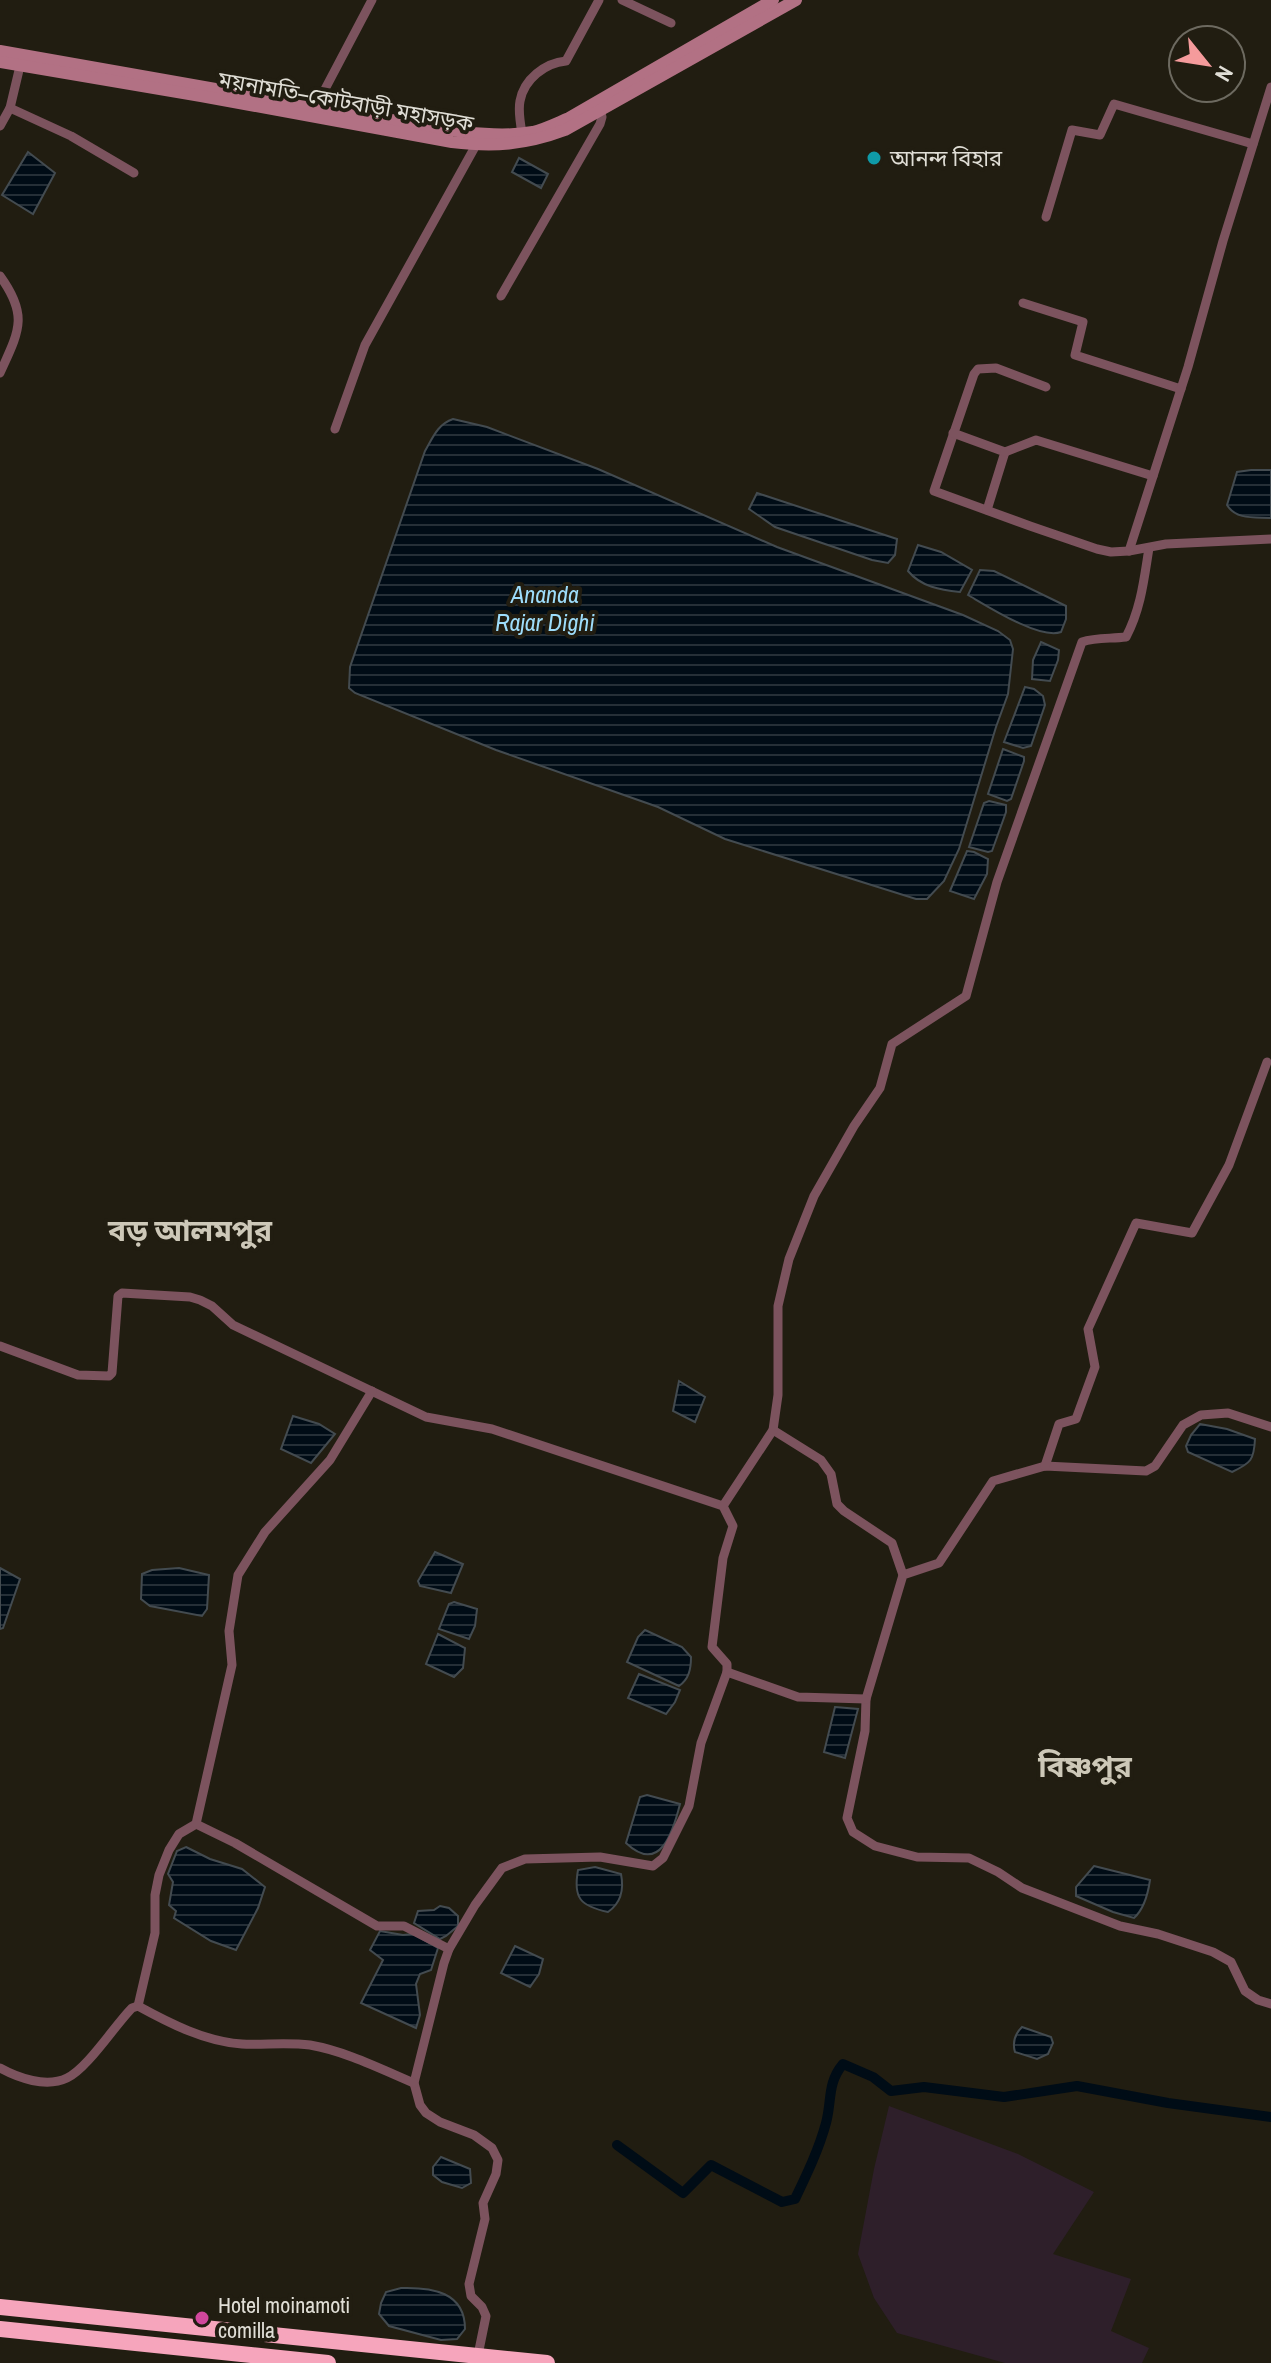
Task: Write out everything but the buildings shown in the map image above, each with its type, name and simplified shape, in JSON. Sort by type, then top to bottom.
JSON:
[{"type":"highway","points":[[0,2307],[547,2363]]},
{"type":"highway","points":[[0,2329],[328,2363]]},
{"type":"main road","name":"ময়নামতি–কোটবাড়ী মহাসড়ক","points":[[0,51],[476,145],[526,143],[565,130],[773,0]]},
{"type":"main road","name":"ময়নামতি–কোটবাড়ী মহাসড়ক","points":[[0,62],[473,133],[522,133],[600,106],[796,0]]},
{"type":"street","points":[[314,111],[372,0]]},
{"type":"street","points":[[522,133],[519,111],[522,94],[543,67],[566,61],[599,0]]},
{"type":"street","points":[[622,0],[671,23]]},
{"type":"street","points":[[0,126],[10,108],[20,66]]},
{"type":"street","points":[[1129,551],[1271,87]]},
{"type":"street","points":[[1046,217],[1072,130],[1100,135],[1114,104],[1253,144]]},
{"type":"street","points":[[501,296],[600,124],[600,106]]},
{"type":"street","points":[[10,108],[71,136],[134,173]]},
{"type":"street","points":[[335,429],[365,345],[476,145]]},
{"type":"street","points":[[0,276],[17,301],[19,318],[18,330],[0,373]]},
{"type":"street","points":[[1023,303],[1083,322],[1075,355],[1181,389]]},
{"type":"street","points":[[1046,387],[996,368],[978,369],[934,491],[1111,552],[1166,544],[1271,539]]},
{"type":"street","points":[[953,433],[1005,452],[1036,440],[1153,476]]},
{"type":"street","points":[[987,510],[1005,452]]},
{"type":"street","points":[[723,1506],[773,1430],[778,1384],[778,1306],[789,1259],[814,1196],[880,1088],[892,1044],[966,996],[997,882],[1082,642],[1093,638],[1126,637],[1140,604],[1149,548]]},
{"type":"street","points":[[1045,1466],[1059,1424],[1076,1419],[1095,1367],[1088,1329],[1136,1223],[1192,1233],[1229,1165],[1267,1062]]},
{"type":"street","points":[[0,1346],[78,1375],[109,1376],[112,1373],[118,1296],[122,1293],[190,1297],[207,1302],[233,1325],[426,1417],[492,1429],[723,1506],[733,1526],[723,1558],[712,1647],[727,1664],[727,1672],[701,1743],[689,1806],[663,1858],[653,1866],[600,1857],[525,1859],[502,1868],[449,1949],[414,2083],[420,2105],[426,2113],[474,2135],[492,2148],[498,2160],[496,2174],[483,2203],[485,2219],[469,2284],[471,2296],[486,2316],[478,2355]]},
{"type":"street","points":[[138,2006],[155,1933],[155,1895],[159,1875],[179,1834],[196,1824],[232,1665],[229,1631],[238,1575],[265,1532],[330,1460],[372,1391]]},
{"type":"street","points":[[903,1575],[939,1563],[993,1481],[1045,1466],[1146,1471],[1155,1466],[1183,1425],[1201,1415],[1228,1413],[1271,1427]]},
{"type":"street","points":[[773,1430],[821,1460],[831,1474],[837,1504],[892,1543],[903,1575],[866,1699],[865,1731],[847,1818],[853,1832],[875,1846],[917,1857],[969,1858],[1022,1888],[1106,1921],[1213,1952],[1231,1962],[1245,1991],[1271,2004]]},
{"type":"street","points":[[727,1672],[798,1697],[866,1699]]},
{"type":"street","points":[[196,1824],[235,1843],[377,1926],[404,1926],[449,1949]]},
{"type":"street","points":[[0,2068],[19,2078],[52,2081],[68,2078],[84,2065],[132,2008],[138,2006],[203,2036],[239,2044],[313,2046],[414,2083]]},
{"type":"shaded area","points":[[889,2106],[1018,2154],[1094,2192],[1053,2254],[1131,2279],[1111,2331],[1149,2348],[1142,2363],[1005,2363],[897,2333],[874,2298],[858,2254]]},
{"type":"water","points":[[28,152],[55,173],[33,214],[2,195]]},
{"type":"water","points":[[519,158],[548,174],[541,188],[512,172]]},
{"type":"water","name":"Ananda Rajar Dighi","points":[[453,419],[487,427],[598,469],[777,547],[963,615],[1010,640],[1013,649],[1008,694],[959,849],[944,881],[927,899],[916,899],[725,839],[658,807],[496,750],[349,688],[350,667],[425,451],[440,428]]},
{"type":"water","points":[[1271,470],[1271,518],[1241,515],[1227,505],[1237,472]]},
{"type":"water","points":[[757,493],[897,539],[895,555],[888,563],[872,560],[775,527],[749,509]]},
{"type":"water","points":[[918,545],[941,552],[972,570],[960,592],[925,584],[908,571]]},
{"type":"water","points":[[980,570],[994,571],[1066,606],[1066,619],[1061,632],[1027,627],[968,595]]},
{"type":"water","points":[[1041,642],[1059,650],[1050,681],[1032,679],[1033,660]]},
{"type":"water","points":[[1025,687],[1043,696],[1045,705],[1031,746],[1023,748],[1004,742]]},
{"type":"water","points":[[1003,749],[1024,757],[1011,799],[1007,801],[988,794]]},
{"type":"water","points":[[989,801],[1006,805],[1006,812],[992,851],[988,852],[969,847],[984,803]]},
{"type":"water","points":[[967,851],[988,859],[987,874],[974,899],[950,891]]},
{"type":"water","points":[[679,1381],[705,1397],[695,1422],[673,1411]]},
{"type":"water","points":[[293,1416],[319,1424],[335,1434],[311,1463],[281,1449]]},
{"type":"water","points":[[1200,1424],[1255,1439],[1250,1460],[1232,1472],[1188,1452],[1186,1446]]},
{"type":"water","points":[[435,1552],[463,1564],[451,1593],[420,1586],[418,1581]]},
{"type":"water","points":[[0,1568],[20,1579],[3,1628],[0,1629]]},
{"type":"water","points":[[179,1568],[209,1575],[207,1609],[202,1616],[150,1606],[141,1599],[142,1574]]},
{"type":"water","points":[[454,1602],[477,1609],[475,1626],[469,1639],[439,1629],[449,1604]]},
{"type":"water","points":[[645,1630],[682,1647],[691,1657],[689,1673],[679,1686],[627,1662],[638,1637]]},
{"type":"water","points":[[438,1634],[465,1648],[463,1668],[454,1677],[426,1664]]},
{"type":"water","points":[[639,1674],[680,1690],[666,1714],[628,1698]]},
{"type":"water","points":[[835,1707],[858,1709],[845,1758],[824,1752]]},
{"type":"water","points":[[647,1795],[680,1804],[669,1837],[656,1852],[648,1854],[638,1852],[626,1843],[640,1797]]},
{"type":"water","points":[[186,1847],[242,1869],[265,1887],[258,1908],[236,1950],[211,1941],[174,1918],[176,1911],[169,1905],[173,1882],[168,1874],[177,1851]]},
{"type":"water","points":[[1094,1866],[1150,1880],[1145,1901],[1134,1918],[1076,1896],[1076,1887]]},
{"type":"water","points":[[595,1867],[621,1874],[620,1895],[608,1912],[591,1907],[578,1894],[578,1870]]},
{"type":"water","points":[[440,1906],[449,1908],[458,1916],[458,1926],[440,1939],[414,1923],[418,1911],[434,1910]]},
{"type":"water","points":[[380,1931],[413,1934],[438,1948],[431,1970],[420,1974],[416,1984],[420,2015],[416,2028],[361,2003],[383,1960],[370,1950]]},
{"type":"water","points":[[515,1946],[543,1959],[539,1974],[530,1987],[501,1973]]},
{"type":"water","points":[[1022,2027],[1051,2037],[1053,2043],[1048,2054],[1037,2059],[1015,2052],[1015,2038]]},
{"type":"water","points":[[441,2157],[470,2169],[471,2183],[462,2188],[442,2182],[433,2175],[433,2167]]},
{"type":"water","points":[[401,2288],[445,2294],[459,2307],[465,2329],[457,2339],[441,2340],[389,2326],[379,2314],[381,2303],[386,2292]]},
{"type":"waterway","points":[[617,2145],[683,2193],[711,2165],[782,2202],[795,2199],[820,2142],[832,2085],[843,2064],[873,2077],[891,2091],[924,2087],[1004,2097],[1077,2086],[1168,2103],[1271,2117]]},
{"type":"place","name":"আনন্দ বিহার","points":[[874,158]]},
{"type":"place","name":"Hotel moinamoti comilla","points":[[202,2318]]},
{"type":"district","name":"বড় আলমপুর","points":[[190,1231]]},
{"type":"district","name":"বিষ্ণপুর","points":[[1085,1767]]}]
